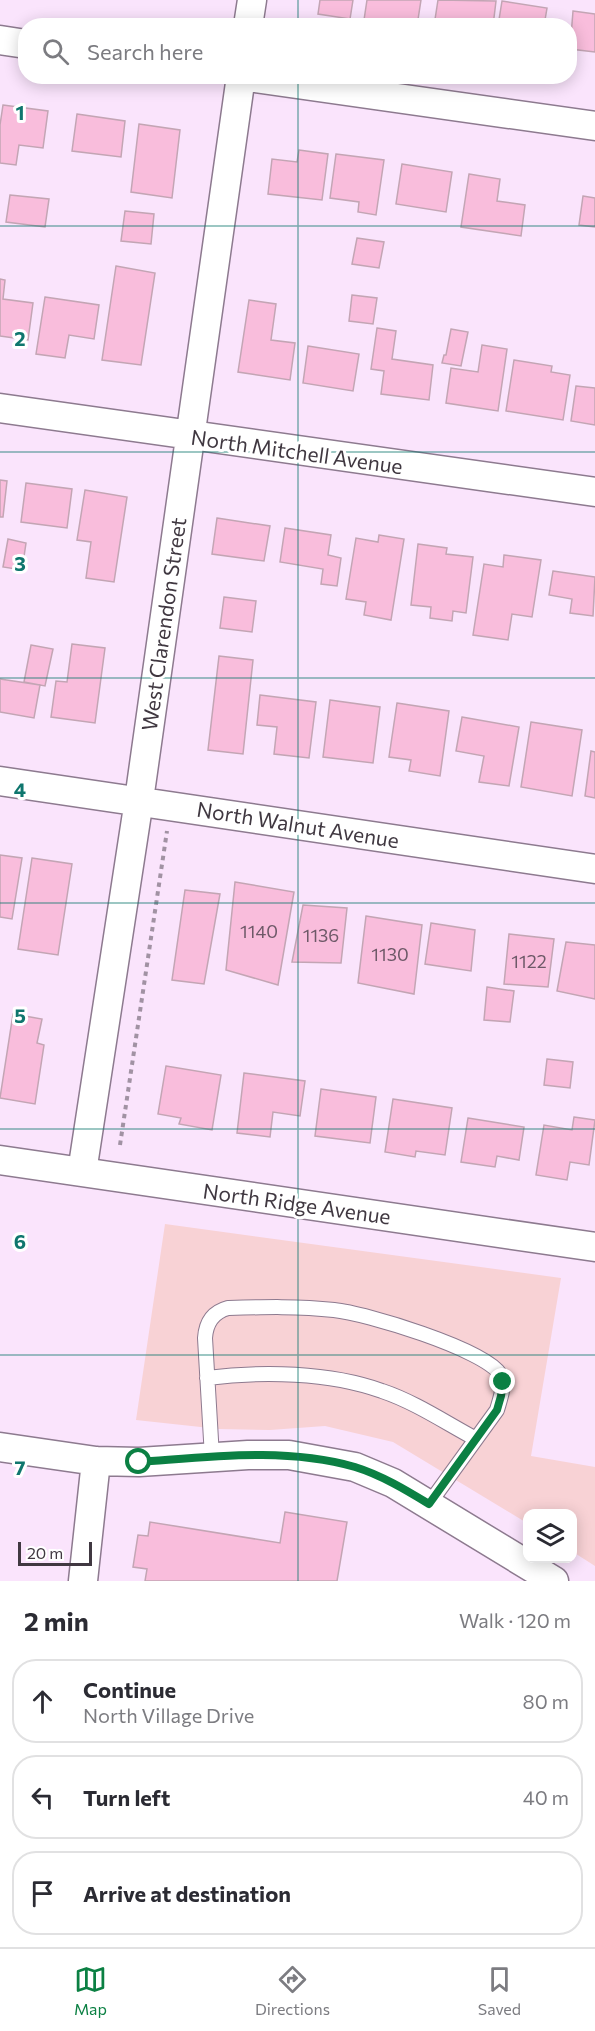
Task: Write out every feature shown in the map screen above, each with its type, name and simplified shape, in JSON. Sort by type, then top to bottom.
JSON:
[{"type":"street","points":[[249,18],[252,0]]},
{"type":"street","points":[[0,40],[18,43]]},
{"type":"street","name":"West Clarendon Street","points":[[82,1172],[139,800],[240,84]]},
{"type":"street","points":[[298,84],[595,126]]},
{"type":"street","name":"North Mitchell Avenue","points":[[0,408],[595,492]]},
{"type":"street","name":"North Walnut Avenue","points":[[0,781],[595,869]]},
{"type":"street","name":"North Ridge Avenue","points":[[0,1160],[595,1247]]},
{"type":"street","points":[[0,1447],[96,1461],[139,1462],[289,1455],[355,1467],[393,1483],[554,1581]]},
{"type":"street","points":[[84,1581],[96,1461]]},
{"type":"lane","points":[[212,1457],[206,1329],[219,1310],[286,1307],[348,1312],[382,1320],[453,1346],[494,1368],[503,1382],[497,1410],[429,1504]]},
{"type":"lane","points":[[207,1378],[283,1374],[361,1385],[381,1390],[408,1402],[476,1439]]},
{"type":"path","points":[[120,1145],[170,805]]},
{"type":"shaded area","points":[[165,1224],[561,1278],[531,1456],[595,1467],[595,1566],[577,1555],[577,1509],[523,1509],[523,1521],[393,1442],[325,1426],[270,1430],[219,1429],[136,1420]]},
{"type":"building","points":[[320,0],[353,0],[350,18],[318,14]]},
{"type":"building","points":[[367,0],[421,0],[418,18],[364,18]]},
{"type":"building","points":[[438,0],[496,1],[494,18],[435,18]]},
{"type":"building","points":[[502,1],[547,8],[545,18],[499,18]]},
{"type":"building","points":[[573,11],[595,14],[595,52],[577,50],[577,18],[572,18]]},
{"type":"building","points":[[3,105],[48,111],[43,148],[19,145],[16,165],[0,163],[0,125]]},
{"type":"building","points":[[77,114],[125,121],[121,157],[72,151]]},
{"type":"building","points":[[139,124],[180,130],[172,198],[131,192]]},
{"type":"building","points":[[299,150],[328,154],[322,200],[268,194],[272,159],[297,162]]},
{"type":"building","points":[[336,154],[384,160],[376,215],[358,212],[359,202],[330,198]]},
{"type":"building","points":[[402,164],[452,172],[446,212],[396,204]]},
{"type":"building","points":[[469,174],[500,179],[497,201],[525,205],[521,236],[461,227]]},
{"type":"building","points":[[10,195],[49,199],[45,227],[6,222]]},
{"type":"building","points":[[583,196],[595,198],[595,227],[579,225]]},
{"type":"building","points":[[125,211],[154,214],[151,244],[121,241]]},
{"type":"building","points":[[357,238],[384,242],[379,268],[352,264]]},
{"type":"building","points":[[116,266],[155,273],[141,365],[102,360]]},
{"type":"building","points":[[0,279],[5,280],[3,299],[33,303],[28,340],[0,336]]},
{"type":"building","points":[[352,295],[377,298],[373,324],[349,321]]},
{"type":"building","points":[[45,297],[99,305],[94,339],[69,335],[65,358],[36,354]]},
{"type":"building","points":[[249,300],[276,304],[271,340],[295,343],[290,380],[238,372]]},
{"type":"building","points":[[377,328],[396,331],[392,359],[433,365],[429,400],[381,394],[384,371],[371,369]]},
{"type":"building","points":[[451,329],[468,332],[461,366],[442,363],[446,355]]},
{"type":"building","points":[[482,345],[507,349],[498,411],[446,403],[451,368],[478,372]]},
{"type":"building","points":[[308,346],[359,354],[353,391],[303,383]]},
{"type":"building","points":[[514,360],[552,366],[551,372],[570,375],[563,420],[506,411]]},
{"type":"building","points":[[576,386],[595,388],[595,425],[571,421]]},
{"type":"building","points":[[0,480],[7,481],[3,517],[0,517]]},
{"type":"building","points":[[26,483],[72,489],[67,528],[21,522]]},
{"type":"building","points":[[85,490],[127,497],[114,582],[86,578],[91,542],[77,540]]},
{"type":"building","points":[[217,518],[270,526],[264,561],[212,554]]},
{"type":"building","points":[[285,528],[331,535],[328,555],[341,558],[337,586],[321,584],[323,569],[280,562]]},
{"type":"building","points":[[379,535],[404,539],[391,620],[364,615],[366,602],[346,599],[356,538],[378,542]]},
{"type":"building","points":[[8,539],[26,543],[22,570],[3,567]]},
{"type":"building","points":[[418,544],[447,548],[446,554],[473,557],[466,613],[453,611],[452,621],[430,618],[431,607],[411,605]]},
{"type":"building","points":[[504,555],[541,560],[532,617],[512,614],[508,640],[473,635],[484,564],[503,567]]},
{"type":"building","points":[[553,571],[595,577],[593,616],[570,613],[572,599],[549,595]]},
{"type":"building","points":[[224,597],[256,601],[252,632],[220,628]]},
{"type":"building","points":[[72,644],[105,648],[95,723],[51,717],[56,681],[67,682]]},
{"type":"building","points":[[31,645],[53,649],[45,686],[24,682]]},
{"type":"building","points":[[219,656],[253,660],[243,754],[208,750]]},
{"type":"building","points":[[0,679],[40,685],[34,718],[0,712]]},
{"type":"building","points":[[260,695],[316,702],[309,758],[274,754],[277,727],[257,725]]},
{"type":"building","points":[[330,700],[380,707],[373,763],[323,757]]},
{"type":"building","points":[[397,703],[449,711],[440,776],[409,771],[411,760],[389,757]]},
{"type":"building","points":[[462,717],[519,727],[509,786],[479,782],[484,756],[456,751]]},
{"type":"building","points":[[531,722],[582,730],[572,796],[521,787]]},
{"type":"building","points":[[591,751],[595,752],[595,798],[585,796]]},
{"type":"building","points":[[0,855],[22,858],[12,919],[0,917]]},
{"type":"building","points":[[32,858],[72,864],[58,955],[18,949]]},
{"type":"building","points":[[235,882],[294,892],[278,985],[226,970]]},
{"type":"building","points":[[185,890],[220,894],[204,984],[172,980]]},
{"type":"building","points":[[303,905],[347,908],[341,963],[292,962]]},
{"type":"building","points":[[366,916],[422,925],[414,994],[358,983]]},
{"type":"building","points":[[431,923],[475,930],[471,971],[425,964]]},
{"type":"building","points":[[509,934],[554,939],[548,987],[504,984]]},
{"type":"building","points":[[566,942],[595,945],[595,999],[557,991]]},
{"type":"building","points":[[487,987],[514,991],[510,1022],[484,1020]]},
{"type":"building","points":[[13,1014],[42,1019],[37,1043],[44,1045],[35,1104],[0,1098]]},
{"type":"building","points":[[547,1059],[573,1062],[570,1088],[544,1085]]},
{"type":"building","points":[[166,1066],[221,1075],[212,1130],[179,1124],[181,1118],[158,1114]]},
{"type":"building","points":[[244,1073],[305,1081],[300,1116],[273,1112],[270,1137],[237,1133]]},
{"type":"building","points":[[321,1089],[376,1097],[370,1143],[315,1136]]},
{"type":"building","points":[[393,1099],[452,1108],[445,1155],[416,1151],[415,1157],[385,1152]]},
{"type":"building","points":[[574,1117],[595,1120],[589,1165],[570,1162],[567,1180],[536,1175],[544,1125],[572,1130]]},
{"type":"building","points":[[468,1118],[524,1127],[519,1160],[497,1156],[495,1167],[461,1162]]},
{"type":"building","points":[[285,1512],[347,1522],[337,1581],[145,1581],[147,1569],[133,1567],[138,1535],[148,1536],[150,1522],[280,1543]]},
{"type":"route","points":[[139,1462],[248,1455],[289,1455],[355,1467],[393,1483],[429,1504],[497,1410],[503,1382]]}]
